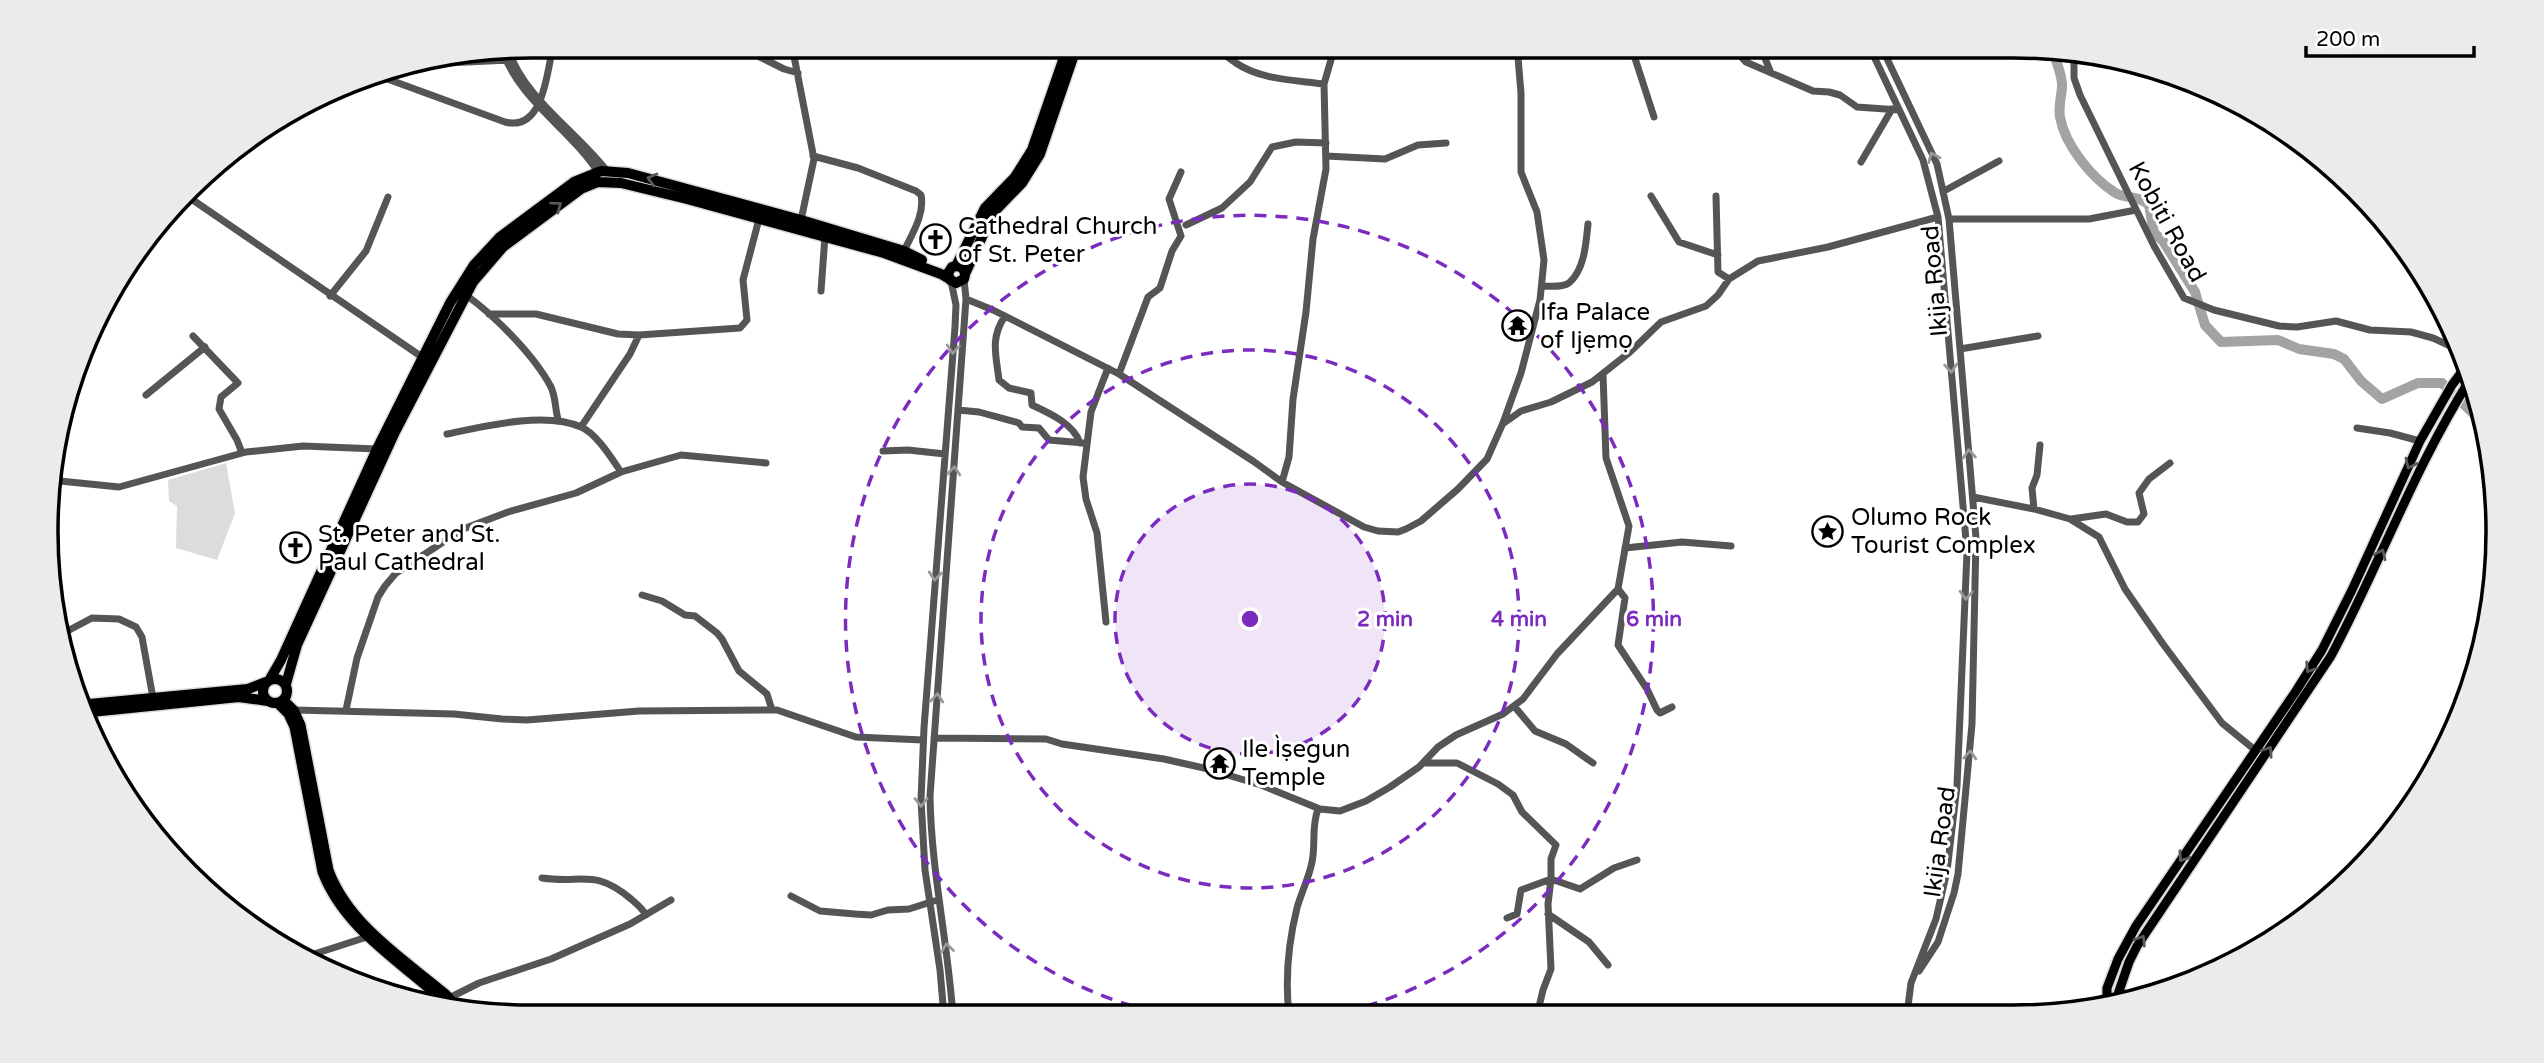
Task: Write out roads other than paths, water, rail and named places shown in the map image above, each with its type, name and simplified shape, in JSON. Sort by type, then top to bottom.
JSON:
[{"type":"highway","points":[[950,280],[948,273],[954,267],[985,208],[1015,177],[1032,150],[1064,58]]},
{"type":"highway","points":[[277,701],[263,690],[281,660],[422,357],[461,284],[486,250],[557,193],[584,176],[602,171],[643,177],[759,219],[904,260],[959,283],[965,276],[993,213],[1022,183],[1040,154],[1073,58]]},
{"type":"highway","points":[[94,712],[239,697],[277,701],[288,692],[286,684],[298,645],[395,432],[466,295],[485,266],[503,247],[589,185],[598,182],[621,183],[688,194],[801,220],[904,251],[936,266],[963,269],[965,276]]},
{"type":"highway","points":[[91,704],[248,689],[279,679],[286,684]]},
{"type":"main road","points":[[2107,996],[2114,969],[2136,926],[2322,650],[2420,441],[2459,375]]},
{"type":"main road","points":[[2119,993],[2137,946],[2331,656],[2418,474],[2464,389]]},
{"type":"main road","points":[[277,701],[294,710],[301,725],[329,870],[335,887],[346,904],[439,996]]},
{"type":"main road","points":[[277,701],[294,727],[322,872],[329,890],[340,909],[367,937],[438,996]]},
{"type":"street","points":[[389,80],[518,124],[527,121],[539,103],[550,58]]},
{"type":"street","points":[[762,58],[798,73]]},
{"type":"street","points":[[795,58],[813,156],[801,220]]},
{"type":"street","points":[[1229,58],[1237,64],[1272,77],[1324,84]]},
{"type":"street","points":[[1282,482],[1289,457],[1293,398],[1306,312],[1313,239],[1324,181],[1324,84],[1332,58]]},
{"type":"street","points":[[967,299],[1119,374],[1282,482],[1364,527],[1398,532],[1421,521],[1487,459],[1521,373],[1542,286],[1544,260],[1537,212],[1521,172],[1518,58]]},
{"type":"street","points":[[1633,58],[1654,117]]},
{"type":"street","points":[[1742,58],[1813,91],[1840,95],[1857,107],[1896,110],[1861,162]]},
{"type":"street","points":[[1765,58],[1771,73]]},
{"type":"street","name":"Ikija Road","points":[[1874,58],[1896,110],[1923,160],[1938,217],[1967,573],[1957,786],[1947,871],[1936,919],[1911,983]]},
{"type":"street","name":"Ikija Road","points":[[1887,58],[1937,164],[1949,219],[1977,566],[1972,724],[1958,874],[1948,919],[1938,942],[1911,983]]},
{"type":"street","points":[[472,62],[509,60],[523,89],[579,138],[602,171]]},
{"type":"street","name":"Kobiti Road","points":[[2074,62],[2074,78],[2080,95],[2136,210],[2184,298],[2198,305],[2279,326],[2297,327],[2336,321],[2370,330],[2411,332],[2448,345]]},
{"type":"street","points":[[1186,225],[1222,208],[1250,182],[1272,147],[1296,142],[1326,143]]},
{"type":"street","points":[[1326,156],[1385,159],[1418,145],[1446,142]]},
{"type":"street","points":[[813,156],[858,168],[921,195],[922,206],[918,220],[904,251]]},
{"type":"street","points":[[1944,191],[1999,161]]},
{"type":"street","points":[[1119,374],[1148,297],[1160,288],[1172,251],[1181,236],[1169,200],[1181,173]]},
{"type":"street","points":[[1651,196],[1679,242],[1718,255]]},
{"type":"street","points":[[1716,196],[1718,272],[1729,279]]},
{"type":"street","points":[[330,296],[366,251],[388,197]]},
{"type":"street","points":[[193,201],[422,357]]},
{"type":"street","points":[[1949,219],[2089,219],[2136,210]]},
{"type":"street","points":[[1503,424],[1521,411],[1551,402],[1603,374],[1661,322],[1712,302],[1729,279],[1758,261],[1828,247],[1938,217]]},
{"type":"street","points":[[489,314],[536,314],[603,331],[639,335],[740,328],[747,320],[743,279],[759,219]]},
{"type":"street","points":[[1542,286],[1570,282],[1585,254],[1588,224]]},
{"type":"street","points":[[821,291],[825,236]]},
{"type":"street","points":[[952,1005],[931,825],[934,738],[967,299],[965,276]]},
{"type":"street","points":[[943,1005],[922,824],[923,740],[956,305],[950,280]]},
{"type":"street","points":[[466,295],[489,314],[528,355],[553,393],[558,419]]},
{"type":"street","points":[[1005,316],[996,329],[995,345],[1001,383],[1009,388],[1031,393],[1032,405],[1058,416],[1083,443]]},
{"type":"street","points":[[581,427],[630,354],[639,335]]},
{"type":"street","points":[[193,336],[238,383],[221,397],[219,408],[242,453]]},
{"type":"street","points":[[1960,349],[2038,336]]},
{"type":"street","points":[[146,395],[205,347]]},
{"type":"street","points":[[1106,622],[1097,533],[1086,499],[1083,477],[1083,443],[1091,412],[1108,368]]},
{"type":"street","points":[[934,738],[1046,739],[1062,744],[1164,759],[1261,785],[1318,809],[1331,811],[1348,809],[1390,787],[1423,764],[1438,747],[1456,735],[1503,714],[1514,706],[1556,654],[1618,589],[1629,526],[1605,449],[1603,374]]},
{"type":"street","points":[[958,410],[979,412],[1019,423],[1023,427],[1039,428],[1049,440],[1083,443]]},
{"type":"street","points":[[447,435],[495,425],[558,419],[581,427],[606,450],[621,472]]},
{"type":"street","points":[[2357,428],[2420,441]]},
{"type":"street","points":[[2034,509],[2032,488],[2037,475],[2040,445]]},
{"type":"street","points":[[61,481],[106,487],[129,486],[242,453],[303,446],[377,449]]},
{"type":"street","points":[[883,451],[908,450],[945,454]]},
{"type":"street","points":[[346,710],[357,658],[378,597],[396,573],[451,536],[484,520],[576,493],[621,472],[681,455],[766,463]]},
{"type":"street","points":[[2070,519],[2105,514],[2127,522],[2138,522],[2144,514],[2139,493],[2149,479],[2170,463]]},
{"type":"street","points":[[1973,497],[2070,519],[2099,537],[2125,589],[2163,644],[2222,723],[2255,750]]},
{"type":"street","points":[[1625,548],[1682,542],[1731,547]]},
{"type":"street","points":[[1618,589],[1625,598],[1618,645],[1647,689],[1657,710],[1660,712],[1672,707]]},
{"type":"street","points":[[642,595],[662,601],[685,615],[695,616],[717,633],[739,671],[767,694],[772,710]]},
{"type":"street","points":[[69,630],[92,618],[119,620],[136,627],[142,637],[153,698]]},
{"type":"street","points":[[1514,706],[1535,731],[1566,744],[1592,763]]},
{"type":"street","points":[[294,710],[454,714],[527,720],[625,712],[772,710],[809,719],[856,737],[923,740]]},
{"type":"street","points":[[1423,764],[1457,763],[1477,771],[1513,795],[1522,813],[1556,845],[1550,859],[1548,914],[1551,970],[1539,1005]]},
{"type":"street","points":[[1288,1005],[1288,953],[1297,909],[1312,861],[1312,829],[1318,809]]},
{"type":"street","points":[[1507,918],[1517,914],[1521,890],[1551,879],[1580,889],[1614,868],[1637,860]]},
{"type":"street","points":[[542,878],[556,880],[591,877],[607,882],[620,889],[641,907],[646,915]]},
{"type":"street","points":[[791,896],[820,911],[871,915],[888,909],[909,909],[941,898]]},
{"type":"street","points":[[450,998],[479,983],[551,959],[630,925],[671,900]]},
{"type":"street","points":[[1548,914],[1588,942],[1608,965]]},
{"type":"street","points":[[317,953],[367,937]]},
{"type":"street","points":[[1908,1005],[1911,983]]},
{"type":"waterway","points":[[2056,60],[2062,81],[2060,117],[2073,149],[2105,186],[2118,194],[2140,199],[2149,205],[2154,233],[2163,241],[2195,292],[2205,325],[2221,342],[2278,340],[2299,349],[2334,354],[2344,359],[2361,381],[2382,399],[2418,383],[2442,383],[2470,411]]},
{"type":"place","name":"Cathedral Church of St. Peter","points":[[935,240]]},
{"type":"place","name":"Ifa Palace of Ijẹmọ","points":[[1517,326]]},
{"type":"place","name":"Olumo Rock Tourist Complex","points":[[1828,531]]},
{"type":"place","name":"St. Peter and St. Paul Cathedral","points":[[295,548]]},
{"type":"place","name":"Ile Ìṣegun Temple","points":[[1219,763]]}]
